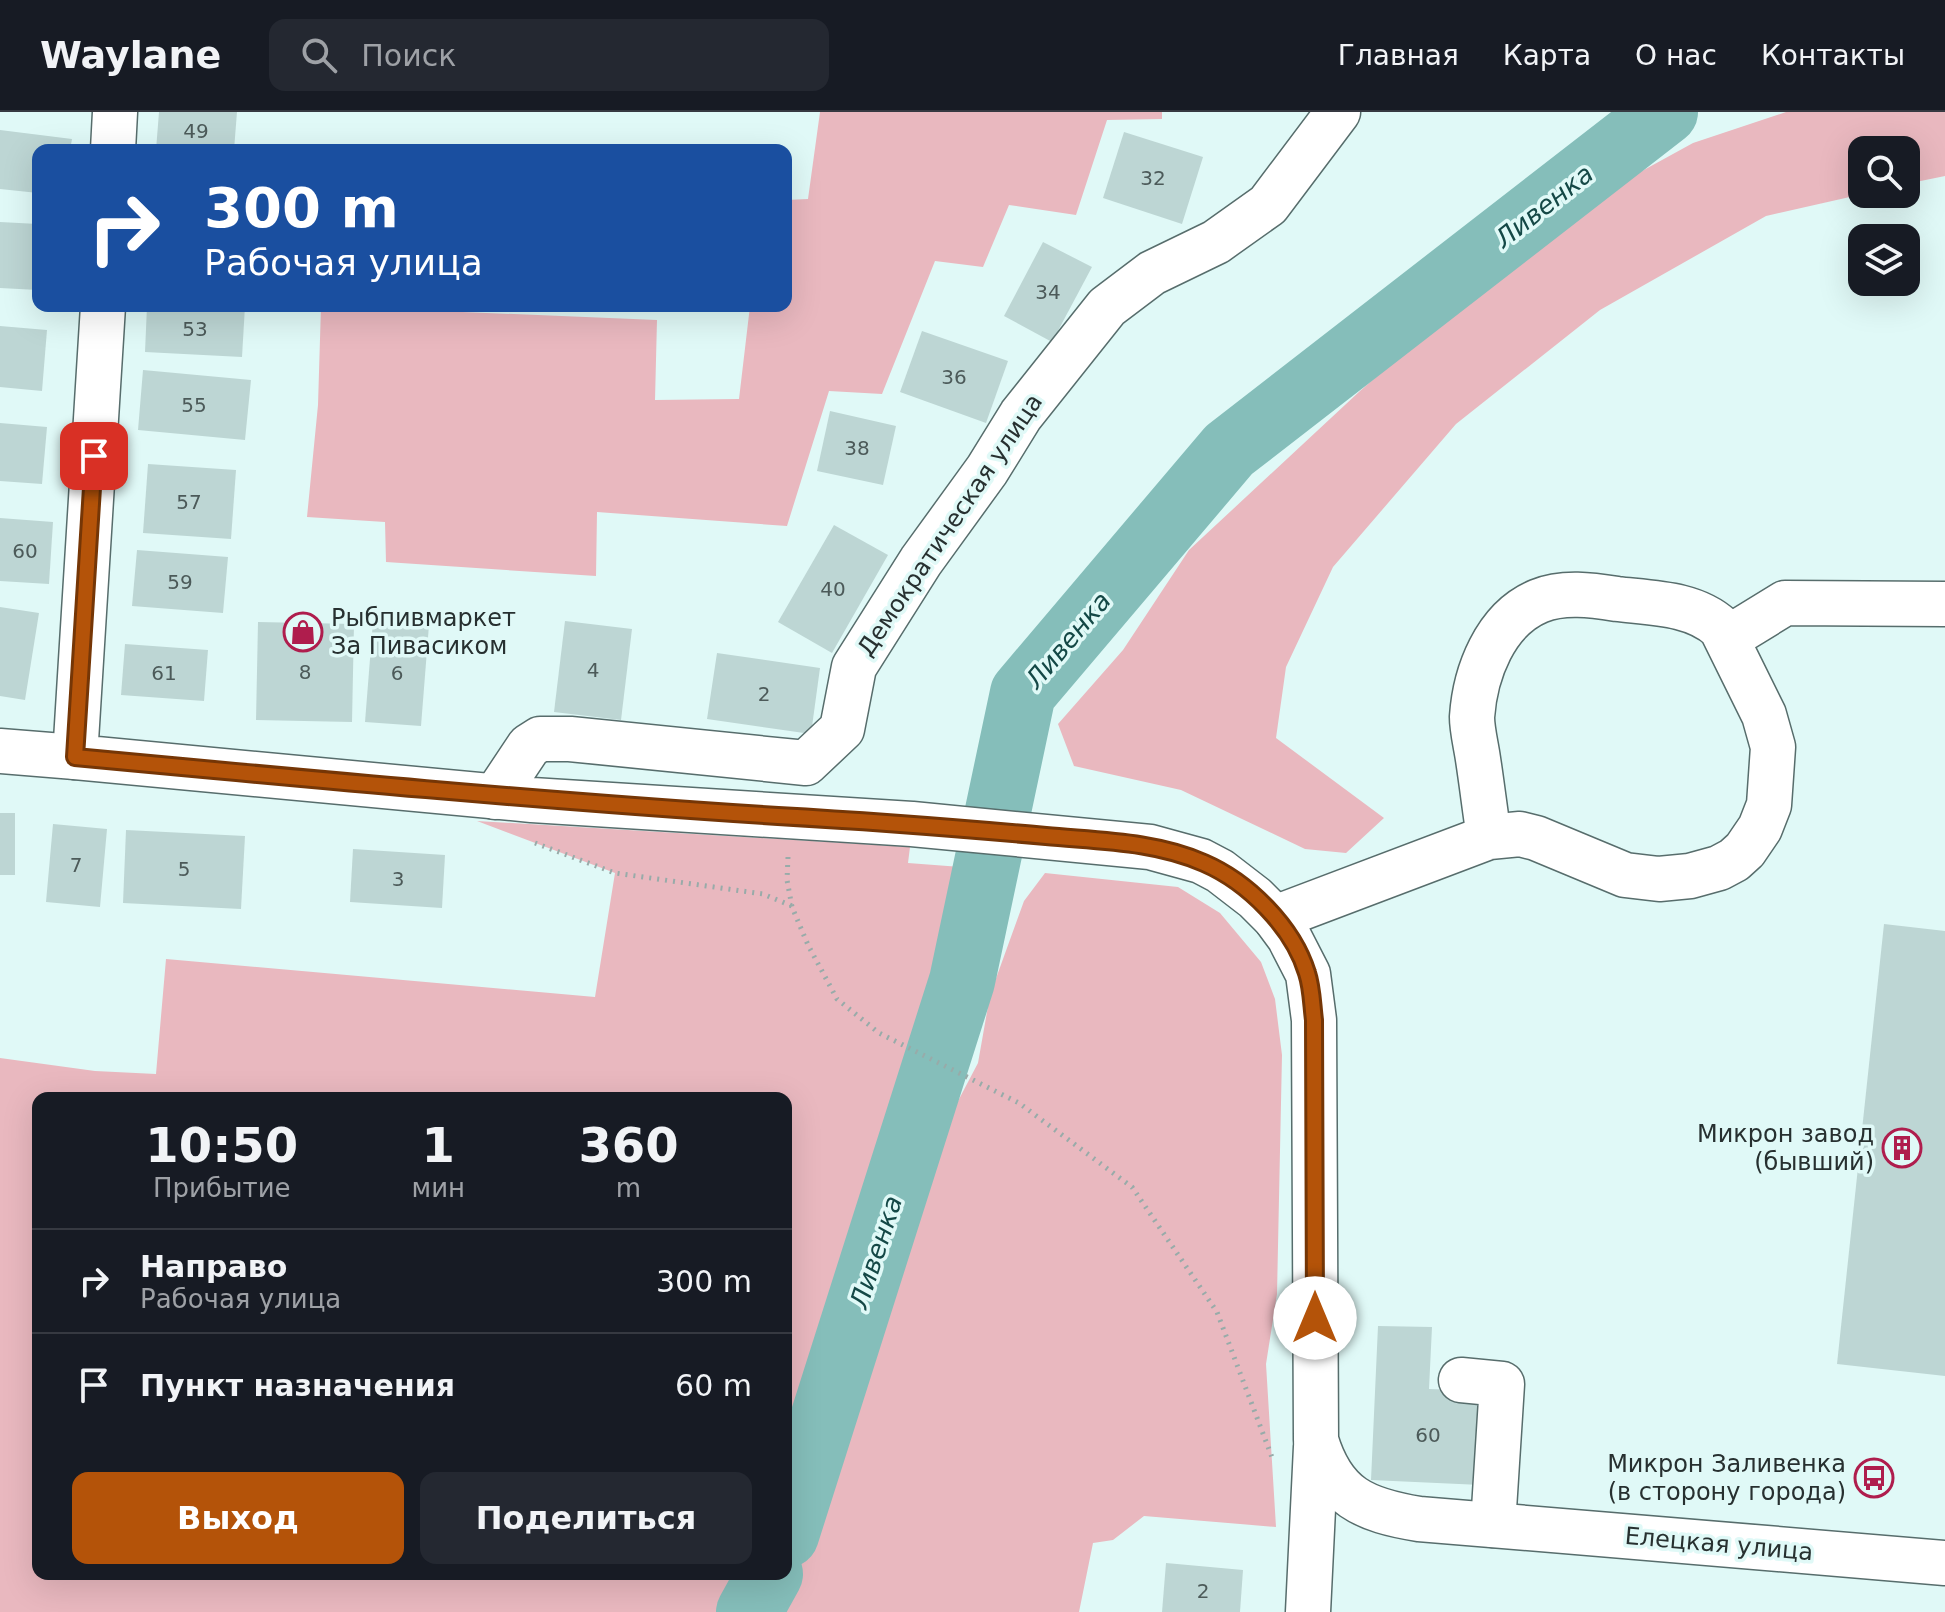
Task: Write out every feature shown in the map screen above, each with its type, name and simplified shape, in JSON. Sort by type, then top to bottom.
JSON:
[{"type":"street","points":[[113,144],[115,112]]},
{"type":"street","name":"Демократическая улица","points":[[495,797],[529,746],[540,739],[806,763],[842,729],[854,667],[921,561],[987,470],[1021,415],[1107,307],[1152,273],[1216,242],[1268,205],[1338,112]]},
{"type":"street","points":[[75,757],[103,312]]},
{"type":"street","points":[[1275,918],[1489,837],[1520,834],[1625,875],[1659,879],[1690,876],[1734,860],[1760,828],[1769,805],[1774,756],[1771,731],[1764,715],[1728,638],[1712,619],[1677,607],[1620,599],[1560,596],[1541,600],[1522,610],[1504,628],[1490,650],[1480,672],[1475,696],[1472,720],[1489,837]]},
{"type":"street","points":[[1728,638],[1785,603],[1945,604]]},
{"type":"street","points":[[0,751],[495,797],[912,824],[1109,842],[1150,847],[1201,861],[1220,871],[1255,898],[1289,937],[1308,974],[1314,1020],[1322,1455],[1308,1612]]},
{"type":"street","points":[[1461,1380],[1502,1384],[1493,1525]]},
{"type":"street","points":[[1322,1455],[1348,1495],[1369,1507],[1395,1515]]},
{"type":"street","points":[[1311,1561],[1318,1548],[1338,1534],[1366,1522],[1395,1515]]},
{"type":"street","name":"Елецкая улица","points":[[1395,1515],[1945,1563]]},
{"type":"path","points":[[532,842],[615,873],[763,894],[792,907]]},
{"type":"path","points":[[788,854],[787,880],[792,907],[837,999],[879,1033],[1019,1103],[1132,1187],[1217,1312],[1276,1468]]},
{"type":"shaded area","points":[[820,112],[1162,112],[1162,119],[1107,120],[1076,215],[1009,205],[983,267],[935,261],[882,394],[829,391],[787,526],[597,512],[596,576],[386,562],[385,522],[307,517],[318,405],[321,312],[465,312],[657,320],[655,400],[739,399],[749,312],[792,312],[792,200],[808,199]]},
{"type":"shaded area","points":[[1786,112],[1945,112],[1945,176],[1920,181],[1920,136],[1848,136],[1848,197],[1766,216],[1600,310],[1456,424],[1333,567],[1286,667],[1276,738],[1384,818],[1346,853],[1305,849],[1181,790],[1074,766],[1058,724],[1123,650],[1189,550],[1360,391],[1560,216],[1693,143]]},
{"type":"shaded area","points":[[477,821],[910,847],[908,863],[974,868],[962,901],[941,933],[931,981],[930,1038],[920,1054],[907,1106],[857,1240],[792,1452],[792,1092],[32,1092],[32,1580],[746,1580],[720,1612],[0,1612],[0,1058],[95,1071],[156,1074],[166,959],[595,997],[615,873]]},
{"type":"shaded area","points":[[1045,873],[1178,887],[1220,913],[1261,962],[1275,999],[1282,1055],[1277,1294],[1266,1364],[1276,1527],[1144,1516],[1113,1540],[1093,1543],[1079,1612],[771,1612],[793,1580],[841,1429],[948,1120],[978,1063],[990,995],[1024,901]]},
{"type":"building","points":[[159,112],[237,112],[234,144],[156,144]]},
{"type":"building","points":[[0,130],[72,139],[71,144],[32,144],[32,192],[0,189]]},
{"type":"building","points":[[1124,132],[1203,157],[1182,224],[1103,198]]},
{"type":"building","points":[[0,222],[32,224],[32,290],[0,288]]},
{"type":"building","points":[[1043,242],[1092,267],[1052,342],[1004,316]]},
{"type":"building","points":[[147,312],[245,312],[242,357],[145,352]]},
{"type":"building","points":[[0,326],[47,330],[42,391],[0,387]]},
{"type":"building","points":[[922,331],[1008,361],[986,423],[900,392]]},
{"type":"building","points":[[143,370],[251,380],[245,440],[138,430]]},
{"type":"building","points":[[830,411],[896,426],[883,485],[817,471]]},
{"type":"building","points":[[0,423],[47,427],[42,484],[0,481]]},
{"type":"building","points":[[148,464],[236,470],[231,539],[143,533]]},
{"type":"building","points":[[0,518],[53,522],[49,584],[0,581]]},
{"type":"building","points":[[834,525],[888,555],[832,653],[778,622]]},
{"type":"building","points":[[137,550],[228,557],[223,613],[132,606]]},
{"type":"building","points":[[0,607],[39,613],[25,700],[0,696]]},
{"type":"building","points":[[373,621],[429,625],[421,726],[365,722]]},
{"type":"building","points":[[565,621],[632,629],[621,720],[554,712]]},
{"type":"building","points":[[258,622],[354,624],[352,722],[256,720]]},
{"type":"building","points":[[125,644],[208,650],[204,701],[121,695]]},
{"type":"building","points":[[717,653],[820,668],[811,734],[707,719]]},
{"type":"building","points":[[0,813],[15,813],[15,875],[0,875]]},
{"type":"building","points":[[53,824],[107,829],[100,907],[46,902]]},
{"type":"building","points":[[126,830],[245,836],[241,909],[123,903]]},
{"type":"building","points":[[353,849],[445,855],[442,908],[350,902]]},
{"type":"building","name":"Микрон завод (бывший)","points":[[1884,924],[1945,931],[1945,1376],[1837,1364]]},
{"type":"building","points":[[1378,1326],[1432,1327],[1429,1389],[1485,1391],[1481,1485],[1371,1480]]},
{"type":"building","points":[[1166,1563],[1243,1570],[1240,1612],[1162,1612]]},
{"type":"waterway","name":"Ливенка","points":[[792,1516],[962,981],[1023,693],[1229,450],[1665,112]]},
{"type":"waterway","name":"Ливенка","points":[[749,1612],[767,1580]]},
{"type":"place","name":"Рыбпивмаркет За Пивасиком","points":[[303,632]]},
{"type":"place","name":"Микрон завод (бывший)","points":[[1902,1148]]},
{"type":"place","name":"Микрон Заливенка (в сторону города)","points":[[1874,1478]]},
{"type":"route","points":[[94,456],[75,757],[532,800],[912,824],[1109,842],[1173,852],[1220,871],[1275,918],[1289,937],[1308,974],[1314,1020],[1315,1318]]}]
